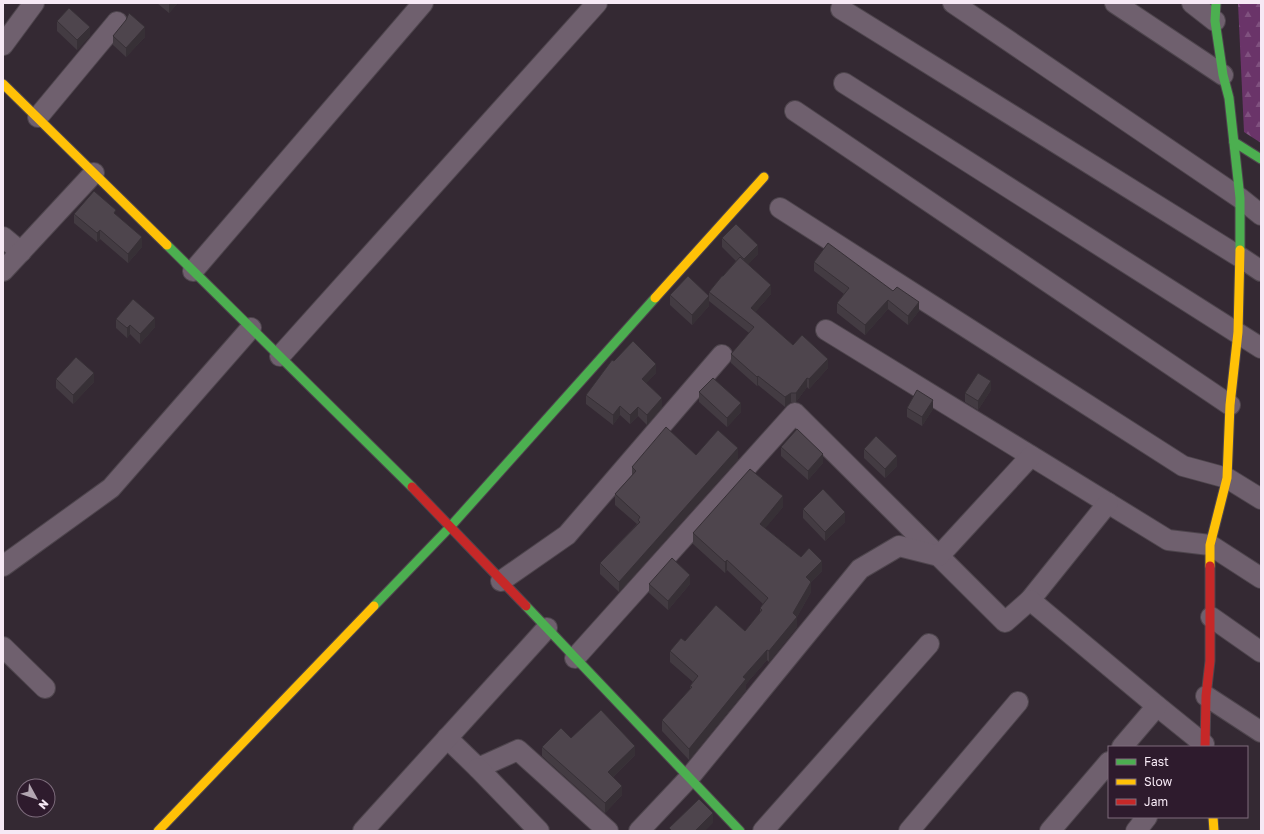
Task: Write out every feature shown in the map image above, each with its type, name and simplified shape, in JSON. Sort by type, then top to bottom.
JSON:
[{"type":"street","points":[[3,45],[34,3]]},
{"type":"street","points":[[193,271],[423,3]]},
{"type":"street","points":[[280,356],[597,3]]},
{"type":"street","points":[[953,3],[1240,198],[1261,215]]},
{"type":"street","points":[[1115,3],[1223,75]]},
{"type":"street","points":[[1192,3],[1216,12],[1223,75],[1229,98],[1240,198],[1238,332],[1230,405],[1228,478],[1210,545],[1210,661],[1206,696],[1204,746]]},
{"type":"street","points":[[841,10],[1261,271]]},
{"type":"street","points":[[38,116],[117,22]]},
{"type":"street","points":[[844,83],[1261,348]]},
{"type":"street","points":[[3,84],[38,116],[450,526],[740,831]]},
{"type":"street","points":[[795,111],[1230,405]]},
{"type":"street","points":[[1234,142],[1261,159]]},
{"type":"street","points":[[3,271],[94,173]]},
{"type":"street","points":[[158,831],[450,526],[764,177]]},
{"type":"street","points":[[780,208],[1183,466],[1228,478],[1261,499]]},
{"type":"street","points":[[3,237],[21,252]]},
{"type":"street","points":[[3,566],[111,488],[251,328]]},
{"type":"street","points":[[826,330],[1168,540],[1210,545],[1261,578]]},
{"type":"street","points":[[501,581],[566,535],[722,355]]},
{"type":"street","points":[[575,658],[795,413],[1005,622],[1030,600],[1108,503]]},
{"type":"street","points":[[939,556],[1031,456]]},
{"type":"street","points":[[639,831],[689,778],[860,569],[900,546],[939,556]]},
{"type":"street","points":[[1030,600],[1204,746]]},
{"type":"street","points":[[1211,617],[1261,652]]},
{"type":"street","points":[[363,831],[547,628]]},
{"type":"street","points":[[763,831],[929,644]]},
{"type":"street","points":[[3,647],[45,688]]},
{"type":"street","points":[[1206,696],[1261,732]]},
{"type":"street","points":[[909,831],[1018,702]]},
{"type":"street","points":[[1123,746],[1157,706]]},
{"type":"street","points":[[447,738],[539,831]]},
{"type":"street","points":[[478,768],[518,750],[608,831]]},
{"type":"street","points":[[1050,831],[1108,763]]},
{"type":"street","points":[[1136,831],[1146,818]]},
{"type":"street","points":[[1213,818],[1214,831]]},
{"type":"green space","points":[[1238,3],[1261,3],[1261,143],[1244,132]]},
{"type":"building","points":[[69,8],[90,27],[77,40],[57,21]]},
{"type":"building","points":[[129,13],[145,27],[126,48],[113,36],[126,20]]},
{"type":"building","points":[[94,191],[116,210],[114,213],[142,237],[128,254],[100,230],[97,233],[74,214]]},
{"type":"building","points":[[736,224],[758,245],[744,259],[722,238]]},
{"type":"building","points":[[828,243],[893,291],[897,287],[919,302],[908,316],[888,300],[865,325],[837,303],[849,288],[814,262]]},
{"type":"building","points":[[740,257],[771,285],[751,308],[793,345],[802,335],[828,359],[809,379],[807,378],[796,393],[791,393],[785,397],[758,376],[757,377],[731,354],[754,327],[709,292]]},
{"type":"building","points":[[688,276],[709,296],[692,315],[670,295]]},
{"type":"building","points":[[133,299],[155,318],[140,334],[130,325],[127,328],[116,319]]},
{"type":"building","points":[[633,341],[656,364],[642,379],[662,398],[647,415],[638,407],[630,415],[620,406],[613,415],[586,395],[612,360],[614,361]]},
{"type":"building","points":[[76,357],[94,373],[73,395],[56,379]]},
{"type":"building","points":[[978,373],[991,381],[978,401],[965,393]]},
{"type":"building","points":[[713,378],[741,403],[727,418],[699,392]]},
{"type":"building","points":[[917,390],[933,400],[922,417],[907,408]]},
{"type":"building","points":[[666,427],[696,455],[718,430],[738,448],[619,582],[600,563],[640,522],[638,520],[640,517],[615,494],[636,471],[632,467]]},
{"type":"building","points":[[797,429],[823,454],[808,471],[781,447]]},
{"type":"building","points":[[876,436],[897,456],[885,469],[864,449]]},
{"type":"building","points":[[750,469],[783,496],[760,524],[801,557],[809,548],[822,561],[806,577],[811,582],[793,613],[797,617],[769,651],[767,650],[743,677],[746,679],[689,749],[662,720],[692,687],[690,686],[698,676],[670,651],[681,638],[685,641],[716,605],[745,631],[762,610],[760,608],[768,598],[727,560],[725,562],[693,533]]},
{"type":"building","points":[[823,489],[845,512],[825,532],[803,509]]},
{"type":"building","points":[[672,558],[690,575],[668,601],[649,584]]},
{"type":"building","points":[[601,710],[635,746],[608,772],[622,786],[605,803],[542,747],[561,728],[571,738]]},
{"type":"building","points":[[699,799],[713,813],[695,831],[672,831],[669,828]]},
{"type":"traffic: fast","points":[[1216,3],[1215,21],[1223,75],[1229,98],[1240,198],[1240,250]]},
{"type":"traffic: fast","points":[[1234,142],[1261,159]]},
{"type":"traffic: fast","points":[[167,245],[412,487]]},
{"type":"traffic: fast","points":[[374,606],[450,527],[655,298]]},
{"type":"traffic: fast","points":[[526,606],[740,831]]},
{"type":"traffic: slow","points":[[3,84],[167,245]]},
{"type":"traffic: slow","points":[[655,298],[764,177]]},
{"type":"traffic: slow","points":[[1210,566],[1210,545],[1227,478],[1230,405],[1238,332],[1240,250]]},
{"type":"traffic: slow","points":[[158,831],[374,606]]},
{"type":"traffic: slow","points":[[1213,818],[1214,831]]},
{"type":"traffic: jam","points":[[412,487],[526,606]]},
{"type":"traffic: jam","points":[[1205,746],[1206,696],[1210,661],[1210,566]]}]
